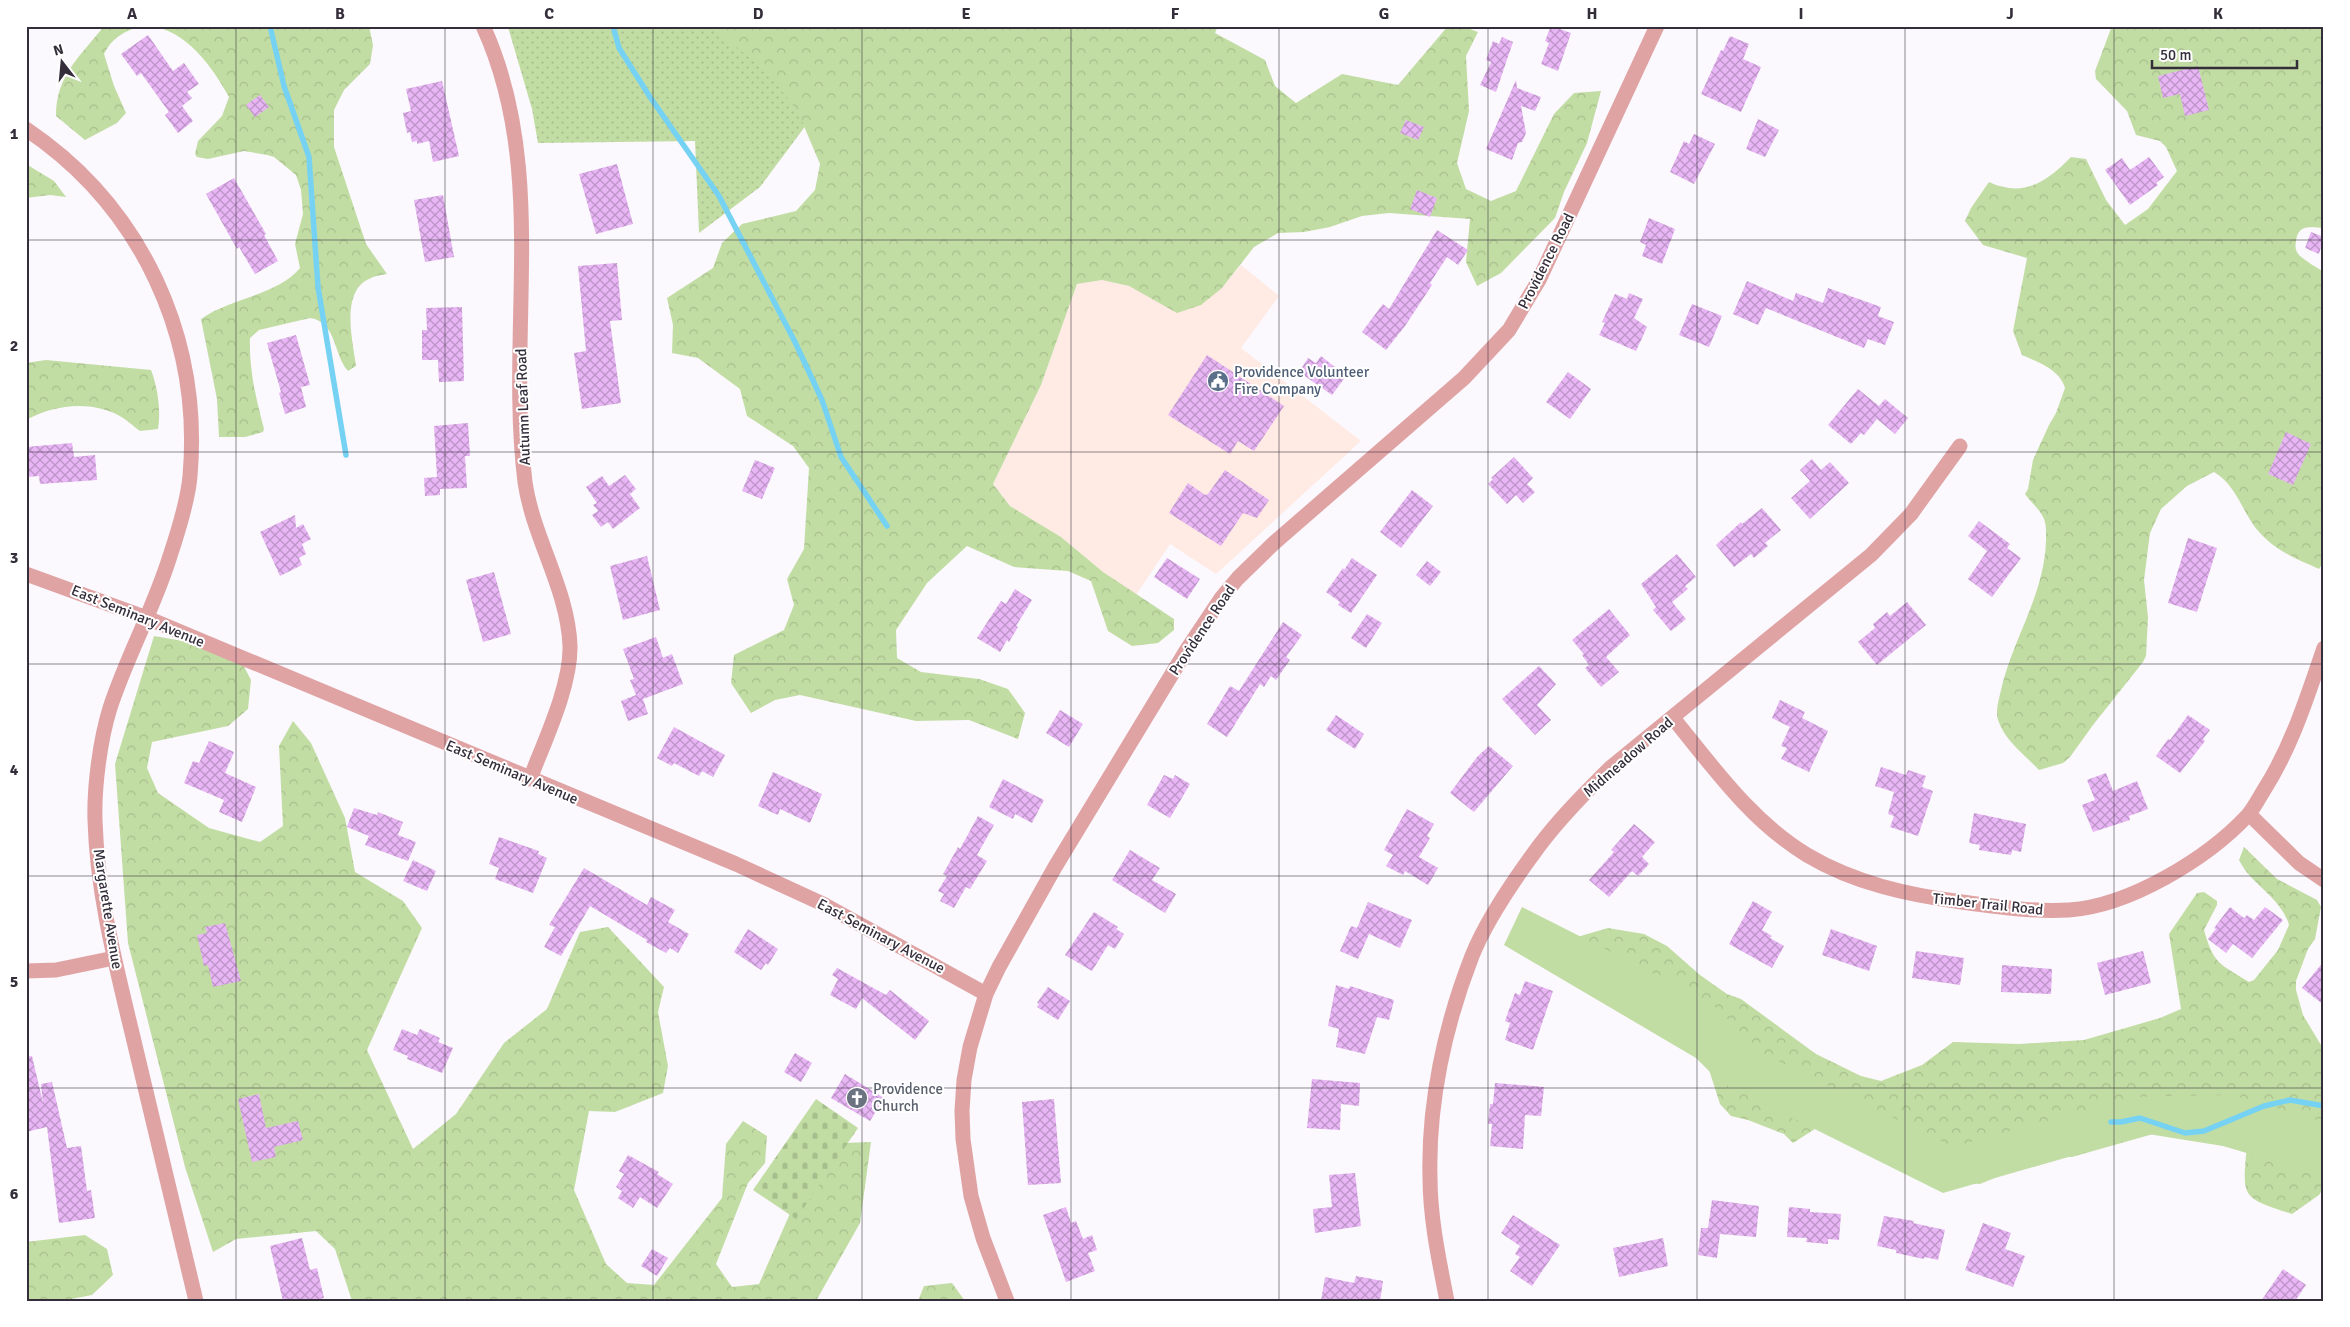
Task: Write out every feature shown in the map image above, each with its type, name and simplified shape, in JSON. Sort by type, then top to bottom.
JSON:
[{"type":"street","name":"Autumn Leaf Road","points":[[483,26],[499,65],[509,101],[516,146],[520,210],[521,445],[526,485],[534,522],[566,616],[570,647],[565,681],[530,779]]},
{"type":"street","name":"Providence Road","points":[[1007,1301],[976,1215],[963,1139],[964,1080],[970,1047],[986,994],[1040,892],[1186,651],[1222,596],[1274,543],[1464,378],[1508,330],[1539,280],[1658,26]]},
{"type":"street","name":"Margarette Avenue","points":[[26,129],[44,141],[93,185],[135,240],[168,304],[185,370],[192,429],[190,480],[170,556],[109,710],[99,763],[95,827],[100,879],[114,958],[196,1301]]},
{"type":"street","name":"Midmeadow Road","points":[[1447,1301],[1434,1224],[1430,1177],[1432,1123],[1439,1071],[1473,954],[1502,900],[1539,846],[1572,806],[1610,768],[1872,555],[1911,514],[1960,446]]},
{"type":"street","name":"East Seminary Avenue","points":[[26,574],[147,618],[736,864],[822,904],[986,994]]},
{"type":"street","name":"Timber Trail Road","points":[[1673,718],[1740,800],[1771,829],[1807,855],[1847,875],[1928,898],[2027,910],[2071,910],[2114,901],[2157,883],[2201,855],[2249,814],[2277,769],[2298,723],[2324,648]]},
{"type":"street","points":[[2249,814],[2300,863],[2324,880]]},
{"type":"street","points":[[26,971],[56,970],[114,958]]},
{"type":"shaded area","points":[[1241,265],[1279,296],[1241,348],[1361,441],[1216,574],[1170,544],[1136,595],[1103,572],[1061,537],[1010,506],[993,484],[1041,385],[1077,284],[1102,280],[1129,286],[1177,312],[1222,288]]},
{"type":"green space","points":[[104,26],[141,26],[119,36],[111,43],[104,54],[114,86],[126,113],[117,123],[85,140],[56,116],[57,102],[60,89],[71,67]]},
{"type":"green space","points":[[149,26],[369,26],[373,45],[370,64],[344,90],[334,110],[334,147],[366,244],[387,274],[369,279],[360,285],[354,295],[351,306],[351,331],[356,366],[348,371],[343,364],[330,332],[319,321],[310,318],[259,330],[250,338],[252,373],[264,429],[263,432],[245,437],[219,437],[217,399],[201,319],[226,306],[279,284],[291,277],[300,268],[295,244],[303,214],[301,190],[296,175],[274,157],[244,151],[208,159],[197,157],[195,154],[198,141],[222,116],[229,97],[215,74],[186,42],[175,34]]},
{"type":"green space","points":[[709,26],[1218,26],[1215,33],[1265,60],[1275,86],[1296,103],[1342,74],[1398,85],[1448,26],[1462,26],[1478,32],[1466,56],[1469,111],[1457,163],[1466,189],[1491,201],[1516,191],[1554,114],[1574,93],[1601,91],[1587,143],[1564,192],[1555,218],[1501,273],[1477,286],[1466,262],[1470,219],[1389,213],[1362,216],[1330,227],[1304,232],[1278,233],[1254,247],[1222,288],[1201,305],[1177,313],[1129,286],[1102,280],[1077,284],[1041,385],[993,484],[1010,506],[1061,537],[1103,572],[1174,619],[1174,630],[1158,643],[1132,646],[1108,631],[1091,581],[1068,571],[1014,567],[967,546],[927,583],[896,630],[897,658],[921,672],[979,679],[1008,689],[1025,713],[1018,739],[969,720],[916,721],[800,695],[775,700],[751,713],[731,683],[734,655],[784,630],[794,605],[787,579],[804,549],[809,468],[793,446],[747,416],[740,389],[698,358],[672,353],[673,325],[667,298],[713,268],[722,243],[742,224],[796,211],[815,190],[820,164],[798,112],[766,70]]},
{"type":"green space","points":[[737,26],[824,101],[760,187],[699,233],[695,141],[538,143],[532,109],[508,27]]},
{"type":"green space","points":[[2112,26],[2324,26],[2324,228],[2310,227],[2302,229],[2297,236],[2296,251],[2300,256],[2324,272],[2324,561],[2319,569],[2273,545],[2254,526],[2228,484],[2214,472],[2187,486],[2161,509],[2150,533],[2144,580],[2148,617],[2146,656],[2143,662],[2070,757],[2063,763],[2039,770],[2015,747],[2005,734],[1998,720],[1997,709],[2006,671],[2034,599],[2044,561],[2045,521],[2025,494],[2028,489],[2033,460],[2056,413],[2065,388],[2053,371],[2022,355],[2013,331],[2027,258],[1983,245],[1965,221],[1971,208],[1989,182],[2001,187],[2013,188],[2024,188],[2034,185],[2053,174],[2071,157],[2086,159],[2106,200],[2125,225],[2148,209],[2177,171],[2166,147],[2160,141],[2136,135],[2127,111],[2096,79],[2095,71]]},
{"type":"green space","points":[[26,164],[54,181],[66,197],[50,195],[26,198]]},
{"type":"green space","points":[[46,360],[151,370],[158,399],[158,429],[140,431],[118,415],[107,410],[83,406],[59,408],[26,420],[26,363]]},
{"type":"green space","points":[[154,636],[212,646],[238,655],[251,680],[248,709],[228,726],[152,742],[147,768],[158,793],[209,828],[260,842],[283,826],[279,746],[293,721],[311,743],[345,818],[355,872],[403,901],[422,928],[367,1050],[413,1149],[456,1114],[504,1043],[547,1009],[580,932],[608,927],[664,987],[658,1012],[668,1066],[663,1093],[615,1112],[589,1111],[574,1190],[606,1264],[627,1283],[654,1285],[722,1198],[726,1144],[743,1121],[767,1136],[765,1163],[748,1183],[716,1264],[732,1287],[759,1284],[792,1209],[843,1143],[871,1142],[860,1223],[816,1301],[352,1301],[335,1249],[316,1231],[236,1239],[213,1252],[185,1167],[128,943],[115,764]]},
{"type":"green space","points":[[2244,847],[2277,879],[2317,900],[2321,907],[2315,939],[2308,949],[2296,981],[2296,990],[2303,1015],[2324,1050],[2324,1187],[2319,1195],[2292,1214],[2263,1204],[2248,1193],[2245,1176],[2247,1145],[2153,1134],[2072,1157],[2045,1157],[1980,1184],[1970,1183],[1818,1127],[1793,1143],[1784,1134],[1748,1120],[1731,1116],[1720,1104],[1702,1048],[1574,938],[1608,928],[1644,934],[1667,946],[1700,975],[1727,994],[1741,999],[1816,1054],[1861,1076],[1881,1081],[1922,1065],[1953,1042],[2019,1044],[2084,1040],[2160,1018],[2181,1009],[2169,934],[2197,893],[2204,892],[2217,901],[2217,905],[2204,930],[2215,957],[2224,966],[2249,982],[2254,980],[2278,950],[2289,925],[2280,907],[2244,869],[2239,860]]},
{"type":"green space","points":[[1522,907],[1710,1002],[1764,1054],[1953,1147],[2132,1097],[2232,1095],[2324,1122],[2324,1176],[2223,1146],[2148,1134],[1943,1193],[1720,1082],[1696,1058],[1504,945]]},
{"type":"green space","points":[[816,1099],[858,1128],[796,1219],[753,1190]]},
{"type":"green space","points":[[85,1235],[107,1249],[113,1275],[92,1295],[61,1301],[26,1301],[26,1242]]},
{"type":"green space","points":[[952,1283],[965,1301],[918,1301],[924,1286]]},
{"type":"building","points":[[1551,26],[1571,33],[1558,71],[1541,64],[1549,43],[1545,41]]},
{"type":"building","points":[[148,35],[173,71],[184,63],[199,84],[187,92],[192,98],[182,106],[193,121],[178,133],[165,115],[169,112],[141,73],[137,76],[121,54]]},
{"type":"building","points":[[1730,36],[1749,44],[1743,59],[1761,67],[1741,112],[1701,94],[1721,50],[1723,51]]},
{"type":"building","points":[[1502,37],[1513,42],[1496,92],[1480,85],[1491,62],[1486,60],[1493,41],[1499,44]]},
{"type":"building","points":[[2198,66],[2209,110],[2185,116],[2180,94],[2163,98],[2158,76]]},
{"type":"building","points":[[1516,80],[1517,88],[1541,97],[1535,111],[1521,106],[1526,133],[1522,142],[1518,143],[1512,160],[1486,149]]},
{"type":"building","points":[[442,81],[459,156],[433,162],[429,141],[417,144],[417,141],[412,142],[410,132],[407,133],[403,113],[411,111],[406,89]]},
{"type":"building","points":[[260,95],[269,107],[255,117],[246,105]]},
{"type":"building","points":[[1758,119],[1779,130],[1765,157],[1746,149]]},
{"type":"building","points":[[1406,120],[1424,127],[1418,140],[1400,133]]},
{"type":"building","points":[[1694,134],[1715,144],[1694,184],[1670,172],[1684,141],[1689,144]]},
{"type":"building","points":[[2149,157],[2164,177],[2156,183],[2158,185],[2130,205],[2105,170],[2122,158],[2130,170]]},
{"type":"building","points":[[617,164],[633,224],[596,234],[579,174]]},
{"type":"building","points":[[234,178],[266,234],[264,235],[278,261],[255,274],[239,247],[237,249],[206,194]]},
{"type":"building","points":[[1417,190],[1437,198],[1430,217],[1410,209]]},
{"type":"building","points":[[443,195],[454,257],[425,262],[414,200]]},
{"type":"building","points":[[1649,218],[1675,229],[1662,264],[1642,256],[1646,245],[1640,242]]},
{"type":"building","points":[[1437,230],[1468,250],[1458,265],[1447,257],[1430,283],[1432,285],[1405,326],[1386,350],[1362,332],[1383,304],[1389,309]]},
{"type":"building","points":[[2311,232],[2324,237],[2319,254],[2305,248]]},
{"type":"building","points":[[617,263],[622,320],[610,321],[621,403],[582,409],[574,353],[586,351],[578,266]]},
{"type":"building","points":[[1747,281],[1793,301],[1796,293],[1823,303],[1828,288],[1881,307],[1878,316],[1894,322],[1885,345],[1868,339],[1864,348],[1766,308],[1758,325],[1733,314]]},
{"type":"building","points":[[1629,293],[1643,299],[1634,318],[1647,327],[1636,351],[1599,335],[1605,323],[1602,322],[1615,294],[1627,299]]},
{"type":"building","points":[[1692,304],[1722,316],[1709,347],[1679,335]]},
{"type":"building","points":[[462,307],[464,381],[439,382],[438,360],[422,360],[422,330],[427,330],[426,308]]},
{"type":"building","points":[[296,335],[310,385],[301,387],[306,407],[285,414],[279,393],[281,392],[267,343]]},
{"type":"building","name":"Providence Volunteer Fire Company","points":[[1207,355],[1284,406],[1254,451],[1238,441],[1230,454],[1168,415]]},
{"type":"building","points":[[1321,356],[1346,376],[1332,395],[1299,372],[1308,358],[1316,363]]},
{"type":"building","points":[[1568,372],[1591,389],[1570,419],[1546,402]]},
{"type":"building","points":[[1858,389],[1879,406],[1885,399],[1908,418],[1895,434],[1877,419],[1864,435],[1861,433],[1851,444],[1828,425]]},
{"type":"building","points":[[468,423],[470,456],[465,456],[467,488],[440,489],[440,495],[425,496],[424,478],[437,477],[434,426]]},
{"type":"building","points":[[2286,432],[2311,444],[2293,485],[2268,474]]},
{"type":"building","points":[[72,443],[74,457],[95,455],[97,480],[40,484],[39,476],[26,477],[26,447]]},
{"type":"building","points":[[1514,457],[1533,478],[1527,484],[1535,492],[1523,503],[1516,495],[1507,504],[1488,484],[1493,479],[1491,478]]},
{"type":"building","points":[[1812,459],[1821,470],[1830,462],[1849,483],[1810,519],[1791,498],[1810,481],[1800,470]]},
{"type":"building","points":[[755,460],[775,468],[762,499],[742,491]]},
{"type":"building","points":[[1225,470],[1269,500],[1257,518],[1243,513],[1221,546],[1169,513],[1188,483],[1205,495],[1208,494]]},
{"type":"building","points":[[625,475],[636,489],[630,494],[640,508],[613,529],[608,522],[601,527],[592,515],[598,511],[593,505],[597,503],[586,487],[602,476],[609,486]]},
{"type":"building","points":[[1412,490],[1433,506],[1401,548],[1380,532]]},
{"type":"building","points":[[1762,508],[1781,530],[1765,543],[1768,546],[1754,558],[1751,554],[1734,567],[1716,545],[1741,522],[1742,524]]},
{"type":"building","points":[[295,515],[296,528],[303,524],[311,539],[302,544],[306,554],[299,558],[302,565],[280,576],[260,532]]},
{"type":"building","points":[[1979,521],[2010,544],[2007,548],[2021,558],[1992,597],[1968,579],[1987,551],[1968,536]]},
{"type":"building","points":[[2188,538],[2217,548],[2197,612],[2168,603]]},
{"type":"building","points":[[1677,554],[1696,577],[1685,586],[1688,589],[1672,602],[1686,619],[1671,631],[1653,610],[1656,607],[1641,584]]},
{"type":"building","points":[[647,556],[660,610],[623,620],[610,566]]},
{"type":"building","points":[[1167,558],[1200,579],[1187,599],[1154,577]]},
{"type":"building","points":[[1352,558],[1377,575],[1351,613],[1338,605],[1340,602],[1326,592]]},
{"type":"building","points":[[1427,561],[1441,572],[1430,586],[1416,575]]},
{"type":"building","points":[[494,572],[511,634],[483,642],[466,580]]},
{"type":"building","points":[[1015,589],[1032,600],[1016,626],[1018,627],[1009,642],[1007,640],[1000,652],[977,638],[1001,601],[1006,604]]},
{"type":"building","points":[[1907,602],[1926,625],[1877,665],[1858,642],[1875,628],[1873,624],[1887,612],[1890,616]]},
{"type":"building","points":[[1609,609],[1630,635],[1606,657],[1619,672],[1601,687],[1585,668],[1589,665],[1582,655],[1584,654],[1572,640]]},
{"type":"building","points":[[1367,614],[1382,623],[1366,648],[1351,638]]},
{"type":"building","points":[[1283,622],[1302,635],[1286,657],[1290,660],[1276,680],[1271,676],[1264,687],[1260,684],[1227,737],[1207,724],[1230,686],[1239,691]]},
{"type":"building","points":[[656,637],[663,658],[672,654],[683,684],[643,699],[648,714],[628,721],[621,701],[636,695],[630,680],[634,679],[623,649]]},
{"type":"building","points":[[1539,666],[1556,684],[1537,705],[1551,720],[1535,735],[1502,699]]},
{"type":"building","points":[[1780,700],[1805,712],[1802,718],[1828,731],[1809,772],[1781,759],[1787,748],[1781,746],[1790,727],[1772,718]]},
{"type":"building","points":[[1060,710],[1083,724],[1069,747],[1046,733]]},
{"type":"building","points":[[1336,715],[1364,734],[1355,749],[1326,730]]},
{"type":"building","points":[[2188,715],[2210,730],[2203,739],[2205,741],[2180,773],[2156,756]]},
{"type":"building","points":[[674,727],[725,755],[713,777],[702,771],[699,776],[674,763],[672,766],[657,758]]},
{"type":"building","points":[[209,741],[234,752],[225,773],[256,787],[242,822],[219,812],[224,800],[184,783],[193,761],[199,763]]},
{"type":"building","points":[[1489,746],[1513,766],[1474,812],[1450,793],[1477,757]]},
{"type":"building","points":[[1881,767],[1906,775],[1908,770],[1926,776],[1922,787],[1933,791],[1918,836],[1890,827],[1894,816],[1888,814],[1894,792],[1875,786]]},
{"type":"building","points":[[773,772],[822,794],[810,823],[780,809],[778,815],[758,806]]},
{"type":"building","points":[[2106,773],[2113,791],[2137,781],[2148,809],[2129,816],[2130,820],[2093,832],[2082,805],[2095,800],[2087,780]]},
{"type":"building","points":[[1164,775],[1173,779],[1175,775],[1190,784],[1170,818],[1147,805]]},
{"type":"building","points":[[1003,779],[1044,800],[1032,823],[1015,814],[1013,819],[989,807]]},
{"type":"building","points":[[354,808],[377,815],[378,812],[403,822],[398,835],[416,842],[408,861],[365,845],[369,836],[347,827]]},
{"type":"building","points":[[1407,809],[1434,824],[1427,836],[1430,838],[1419,857],[1438,868],[1428,885],[1405,871],[1403,875],[1386,866],[1393,855],[1384,850]]},
{"type":"building","points":[[1974,813],[2026,824],[2021,852],[2012,850],[2011,855],[1979,850],[1980,845],[1969,843]]},
{"type":"building","points":[[978,816],[994,825],[977,855],[987,861],[970,889],[966,887],[954,908],[940,901],[944,894],[938,891],[947,876],[943,874],[958,847],[960,849]]},
{"type":"building","points":[[1634,824],[1655,842],[1642,857],[1649,864],[1638,876],[1632,871],[1609,897],[1589,880],[1614,852],[1611,850]]},
{"type":"building","points":[[499,837],[539,851],[538,854],[547,858],[533,893],[495,879],[499,868],[489,864]]},
{"type":"building","points":[[1130,850],[1160,868],[1152,880],[1176,894],[1165,913],[1112,880]]},
{"type":"building","points":[[413,860],[436,871],[427,891],[403,881]]},
{"type":"building","points":[[584,868],[647,905],[651,897],[675,910],[668,922],[689,934],[678,953],[670,948],[666,953],[590,906],[561,956],[544,947],[555,927],[549,925]]},
{"type":"building","points":[[1753,901],[1772,912],[1762,930],[1772,936],[1770,938],[1784,946],[1772,968],[1729,944]]},
{"type":"building","points":[[1368,902],[1412,920],[1400,948],[1369,934],[1358,959],[1340,951],[1351,926],[1357,928]]},
{"type":"building","points":[[2230,907],[2244,918],[2247,915],[2254,920],[2265,907],[2283,920],[2252,958],[2233,944],[2226,953],[2208,939]]},
{"type":"building","points":[[1094,912],[1118,927],[1116,929],[1124,934],[1115,949],[1108,945],[1092,971],[1065,955]]},
{"type":"building","points":[[225,923],[241,981],[213,987],[208,965],[204,966],[197,935],[207,933],[205,927]]},
{"type":"building","points":[[748,929],[778,949],[768,965],[766,963],[761,970],[734,952]]},
{"type":"building","points":[[1831,929],[1877,946],[1869,971],[1822,955]]},
{"type":"building","points":[[1916,951],[1964,958],[1960,985],[1912,978]]},
{"type":"building","points":[[2143,951],[2151,983],[2105,995],[2097,963]]},
{"type":"building","points":[[2324,961],[2324,1005],[2302,988]]},
{"type":"building","points":[[2002,965],[2052,969],[2051,994],[2001,992]]},
{"type":"building","points":[[837,968],[886,995],[890,990],[929,1021],[915,1040],[862,998],[856,1009],[830,995],[838,979],[832,975]]},
{"type":"building","points":[[1525,981],[1553,991],[1533,1050],[1505,1040],[1510,1023],[1505,1021],[1515,993],[1520,995]]},
{"type":"building","points":[[1336,985],[1349,989],[1350,986],[1394,1000],[1389,1020],[1377,1017],[1365,1054],[1336,1047],[1339,1029],[1328,1026]]},
{"type":"building","points":[[1048,987],[1070,1001],[1058,1020],[1037,1007],[1039,1004],[1037,1003]]},
{"type":"building","points":[[402,1029],[417,1035],[420,1029],[440,1038],[438,1042],[453,1048],[442,1073],[407,1059],[408,1056],[393,1050]]},
{"type":"building","points":[[795,1053],[812,1063],[801,1082],[784,1072]]},
{"type":"building","points":[[32,1056],[43,1103],[41,1084],[52,1082],[67,1148],[81,1146],[87,1191],[91,1190],[95,1218],[59,1223],[47,1127],[26,1132],[26,1057]]},
{"type":"building","name":"Providence Church","points":[[845,1074],[884,1098],[870,1121],[831,1098]]},
{"type":"building","points":[[1312,1079],[1360,1083],[1359,1106],[1341,1104],[1340,1130],[1307,1128]]},
{"type":"building","points":[[1495,1083],[1544,1087],[1541,1116],[1525,1115],[1523,1149],[1490,1146],[1492,1124],[1488,1124],[1490,1104],[1493,1104]]},
{"type":"building","points":[[259,1094],[266,1128],[298,1121],[303,1140],[274,1147],[276,1157],[252,1162],[238,1099]]},
{"type":"building","points":[[1054,1099],[1061,1183],[1028,1185],[1022,1102]]},
{"type":"building","points":[[628,1155],[659,1172],[657,1174],[673,1184],[657,1208],[640,1197],[633,1208],[618,1198],[622,1191],[616,1187],[624,1174],[619,1171]]},
{"type":"building","points":[[1355,1173],[1361,1226],[1315,1233],[1313,1209],[1332,1207],[1329,1175]]},
{"type":"building","points":[[1712,1200],[1759,1206],[1756,1237],[1720,1234],[1717,1258],[1698,1255],[1701,1228],[1708,1228]]},
{"type":"building","points":[[1066,1207],[1071,1223],[1076,1221],[1083,1239],[1092,1235],[1097,1250],[1088,1253],[1095,1271],[1066,1282],[1043,1215]]},
{"type":"building","points":[[1789,1207],[1810,1209],[1810,1212],[1841,1214],[1839,1240],[1828,1239],[1828,1244],[1806,1242],[1807,1238],[1787,1237]]},
{"type":"building","points":[[1513,1215],[1560,1245],[1532,1286],[1510,1271],[1520,1257],[1515,1254],[1520,1246],[1501,1233]]},
{"type":"building","points":[[1884,1216],[1914,1221],[1913,1223],[1945,1230],[1938,1260],[1896,1253],[1896,1250],[1877,1246]]},
{"type":"building","points":[[1983,1223],[2011,1233],[2005,1249],[2025,1256],[2013,1287],[1965,1270]]},
{"type":"building","points":[[302,1238],[310,1270],[317,1268],[324,1298],[310,1301],[283,1301],[270,1246]]},
{"type":"building","points":[[1663,1238],[1668,1266],[1619,1277],[1613,1248]]},
{"type":"building","points":[[652,1249],[668,1258],[657,1276],[641,1266]]},
{"type":"building","points":[[2283,1269],[2306,1285],[2295,1301],[2261,1301]]},
{"type":"building","points":[[1356,1276],[1383,1281],[1380,1301],[1321,1301],[1325,1277],[1354,1283]]},
{"type":"waterway","points":[[270,26],[284,86],[309,157],[318,287],[346,455]]},
{"type":"waterway","points":[[613,26],[619,48],[650,97],[719,196],[795,342],[822,400],[841,457],[887,526]]},
{"type":"waterway","points":[[2111,1122],[2140,1118],[2185,1133],[2204,1131],[2264,1106],[2290,1100],[2324,1106]]},
{"type":"place","name":"Providence Volunteer Fire Company","points":[[1218,381]]},
{"type":"place","name":"Providence Church","points":[[857,1098]]}]
